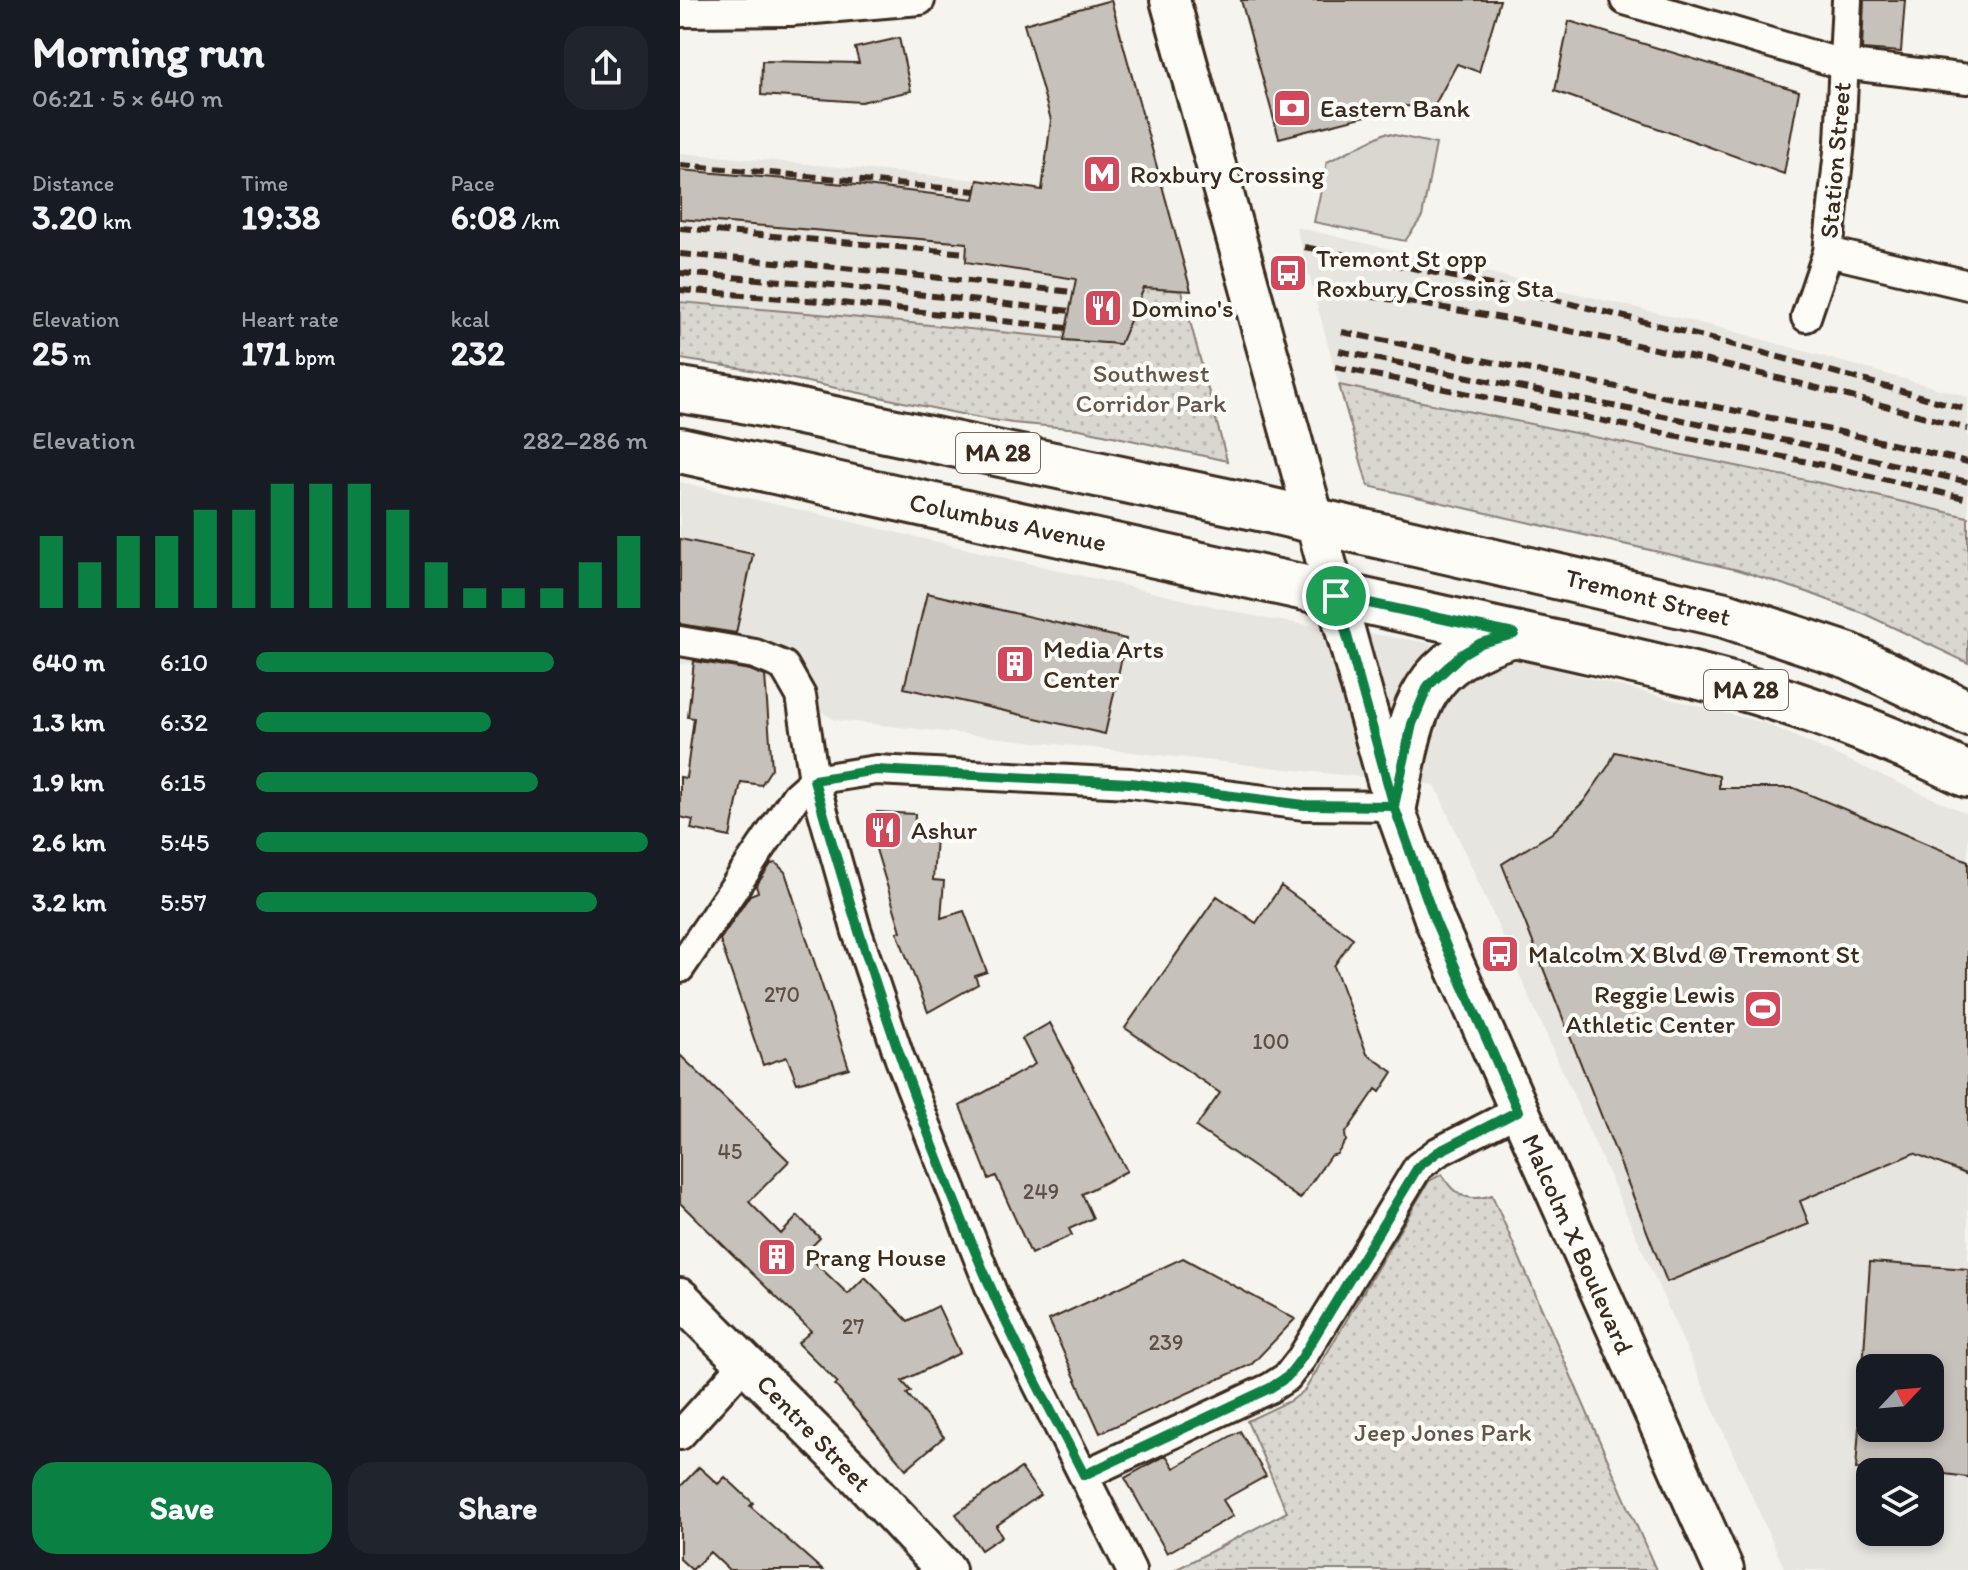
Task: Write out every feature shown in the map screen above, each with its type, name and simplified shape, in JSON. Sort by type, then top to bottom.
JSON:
[{"type":"main road","points":[[1170,0],[1336,596]]},
{"type":"main road","name":"MA 28","points":[[680,390],[738,399],[1315,522]]},
{"type":"main road","name":"Columbus Avenue","points":[[680,450],[1336,596]]},
{"type":"main road","name":"Tremont Street","points":[[1315,522],[1725,615],[1849,656],[1968,713]]},
{"type":"main road","name":"MA 28","points":[[1336,596],[1514,634],[1756,692],[1846,723],[1968,775]]},
{"type":"main road","name":"Malcolm X Boulevard","points":[[1336,596],[1394,806],[1435,921],[1724,1570]]},
{"type":"main road","points":[[1394,806],[1412,724],[1428,686],[1462,654],[1481,643],[1514,634]]},
{"type":"main road","name":"Centre Street","points":[[680,1298],[946,1570]]},
{"type":"street","points":[[694,8],[806,10],[920,0]]},
{"type":"street","points":[[1625,0],[1842,64],[1968,79]]},
{"type":"street","name":"Station Street","points":[[1806,317],[1828,252],[1840,142],[1847,0]]},
{"type":"street","points":[[1828,252],[1968,285]]},
{"type":"street","points":[[680,641],[755,654],[784,666],[801,696],[814,780],[856,929],[900,1059],[994,1297],[1131,1570]]},
{"type":"street","points":[[680,968],[796,796],[814,780],[876,770],[1130,783],[1304,805],[1394,806]]},
{"type":"street","points":[[1084,1475],[1270,1388],[1287,1377],[1418,1167],[1438,1152],[1518,1111]]},
{"type":"street","points":[[686,1415],[745,1363]]},
{"type":"shaded area","points":[[680,153],[978,180],[975,199],[680,170]]},
{"type":"shaded area","points":[[680,219],[967,243],[1076,279],[1064,340],[680,302]]},
{"type":"shaded area","points":[[1296,227],[1725,329],[1968,397],[1968,517],[1825,484],[1339,385]]},
{"type":"shaded area","points":[[680,482],[1267,619],[1412,640],[1529,663],[1765,723],[1968,814],[1968,1570],[1785,1570],[1435,785],[835,720],[778,684],[703,662],[680,664]]},
{"type":"green space","points":[[1385,133],[1436,144],[1422,217],[1405,241],[1314,222],[1327,162]]},
{"type":"green space","name":"Southwest Corridor Park","points":[[1144,288],[1182,291],[1227,461],[1080,429],[980,418],[745,369],[680,359],[680,302],[1119,344]]},
{"type":"green space","points":[[1339,385],[1825,484],[1968,517],[1968,663],[1865,614],[1738,570],[1368,486]]},
{"type":"green space","name":"Jeep Jones Park","points":[[1442,1174],[1451,1188],[1462,1196],[1476,1198],[1492,1195],[1656,1570],[1175,1570],[1287,1512],[1247,1421],[1292,1400],[1305,1390],[1429,1181]]},
{"type":"building","name":"Roxbury Crossing","points":[[1111,0],[1191,291],[1144,288],[1120,344],[1064,340],[1076,279],[966,262],[967,243],[680,219],[680,170],[857,185],[974,199],[978,180],[1042,190],[1051,120],[1024,24]]},
{"type":"building","points":[[1241,0],[1500,0],[1479,72],[1457,64],[1433,108],[1405,106],[1279,138]]},
{"type":"building","points":[[1864,0],[1905,0],[1901,52],[1862,49]]},
{"type":"building","points":[[1569,21],[1799,91],[1784,174],[1555,91]]},
{"type":"building","points":[[899,38],[911,91],[861,102],[761,95],[762,61],[859,63],[855,48]]},
{"type":"building","points":[[680,539],[753,554],[736,633],[680,624]]},
{"type":"building","name":"Media Arts Center","points":[[927,593],[1126,639],[1105,734],[904,688]]},
{"type":"building","points":[[694,661],[750,670],[765,676],[772,768],[761,785],[741,782],[730,837],[691,829],[693,820],[680,817],[680,777],[686,778],[694,718],[688,717]]},
{"type":"building","name":"Reggie Lewis Athletic Center","points":[[1615,752],[1719,776],[1719,788],[1794,788],[1968,861],[1968,1175],[1914,1153],[1800,1201],[1809,1224],[1667,1282],[1502,864],[1552,833],[1584,801]]},
{"type":"building","points":[[877,812],[915,814],[914,836],[936,837],[933,880],[944,881],[941,918],[964,911],[987,972],[975,976],[978,984],[928,1012],[897,932],[901,931],[875,846]]},
{"type":"building","points":[[776,863],[785,872],[849,1068],[797,1083],[787,1057],[763,1065],[720,940],[750,895],[758,892],[756,886],[771,864]]},
{"type":"building","points":[[1281,886],[1353,938],[1334,966],[1367,1054],[1393,1072],[1380,1092],[1376,1089],[1345,1134],[1346,1141],[1337,1154],[1330,1156],[1300,1199],[1196,1127],[1220,1093],[1125,1028],[1217,896],[1256,923]]},
{"type":"building","points":[[1050,1023],[1127,1171],[1082,1194],[1093,1218],[1069,1229],[1072,1235],[1031,1254],[996,1176],[989,1179],[960,1106],[1035,1064],[1022,1039]]},
{"type":"building","points":[[680,1055],[789,1161],[749,1202],[781,1234],[798,1216],[820,1238],[805,1253],[848,1294],[865,1277],[908,1321],[938,1306],[960,1353],[902,1381],[911,1391],[907,1394],[944,1437],[906,1469],[835,1385],[838,1383],[798,1343],[811,1331],[680,1203]]},
{"type":"building","points":[[1183,1258],[1295,1319],[1252,1364],[1100,1433],[1049,1320]]},
{"type":"building","points":[[1870,1262],[1968,1269],[1968,1477],[1944,1474],[1944,1458],[1857,1458],[1858,1442],[1944,1442],[1944,1354],[1864,1354]]},
{"type":"building","points":[[1240,1431],[1266,1476],[1223,1500],[1233,1516],[1167,1553],[1125,1478],[1166,1455],[1174,1468]]},
{"type":"building","points":[[699,1467],[718,1484],[725,1477],[753,1503],[750,1506],[822,1570],[729,1570],[710,1552],[692,1570],[680,1559],[680,1487]]},
{"type":"building","points":[[1021,1468],[1040,1495],[996,1526],[1002,1536],[981,1550],[956,1514]]},
{"type":"railway","points":[[680,165],[976,191]]},
{"type":"railway","points":[[680,228],[967,253]]},
{"type":"railway","points":[[1304,247],[1472,281],[1638,320],[1968,410]]},
{"type":"railway","points":[[680,254],[1073,292]]},
{"type":"railway","points":[[680,273],[833,285],[1070,311]]},
{"type":"railway","points":[[1315,289],[1480,314],[1644,347],[1807,385],[1968,429]]},
{"type":"railway","points":[[680,290],[832,302],[1066,328]]},
{"type":"railway","points":[[1342,332],[1836,431],[1968,462]]},
{"type":"railway","points":[[1339,351],[1832,450],[1968,482]]},
{"type":"railway","points":[[1335,367],[1828,466],[1968,499]]},
{"type":"place","name":"Eastern Bank","points":[[1292,108]]},
{"type":"place","name":"Roxbury Crossing","points":[[1102,174]]},
{"type":"place","name":"Tremont St opp Roxbury Crossing Sta","points":[[1288,273]]},
{"type":"place","name":"Domino's","points":[[1103,308]]},
{"type":"place","name":"Media Arts Center","points":[[1015,664]]},
{"type":"place","name":"Ashur","points":[[883,830]]},
{"type":"place","name":"Malcolm X Blvd @ Tremont St","points":[[1500,954]]},
{"type":"place","name":"Reggie Lewis Athletic Center","points":[[1763,1009]]},
{"type":"place","name":"Prang House","points":[[777,1257]]},
{"type":"route","points":[[1336,596],[1394,806],[1304,805],[1130,783],[876,770],[814,780],[856,929],[900,1059],[994,1297],[1084,1475],[1270,1388],[1287,1377],[1418,1167],[1438,1152],[1518,1111],[1435,921],[1394,806],[1412,724],[1428,686],[1462,654],[1481,643],[1514,634],[1336,596]]}]
